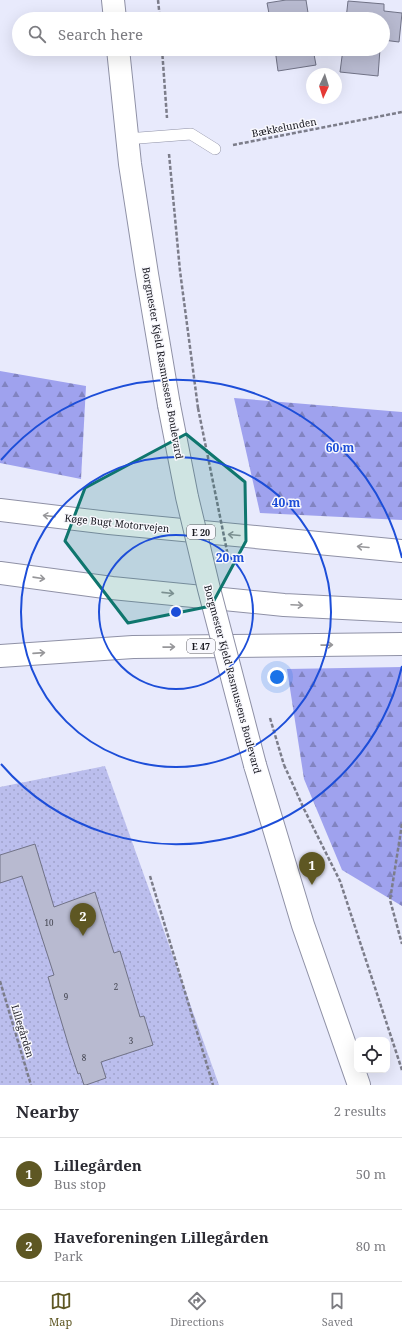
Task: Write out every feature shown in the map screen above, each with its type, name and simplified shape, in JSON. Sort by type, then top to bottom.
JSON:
[{"type":"main road","points":[[113,0],[114,12]]},
{"type":"main road","name":"Borgmester Kjeld Rasmussens Boulevard","points":[[119,56],[126,139],[169,405],[209,589],[255,765],[303,925],[359,1085]]},
{"type":"main road","name":"Køge Bugt Motorvejen","points":[[0,510],[109,523],[402,551]]},
{"type":"main road","points":[[0,573],[112,588],[284,605],[402,611]]},
{"type":"main road","name":"E 47","points":[[0,656],[133,647],[402,644]]},
{"type":"lane","points":[[126,139],[191,134],[215,149]]},
{"type":"path","points":[[158,0],[159,12]]},
{"type":"path","points":[[162,56],[169,156],[180,270],[198,408],[229,558]]},
{"type":"path","name":"Bækkelunden","points":[[215,149],[402,112]]},
{"type":"path","points":[[169,156],[175,156]]},
{"type":"path","points":[[269,714],[284,765],[340,881],[402,1070]]},
{"type":"path","points":[[402,824],[390,900],[402,944]]},
{"type":"path","points":[[150,876],[213,1085]]},
{"type":"path","name":"Lillegården","points":[[0,981],[31,1085]]},
{"type":"path","points":[[399,1063],[402,1058]]},
{"type":"highlighted area","points":[[186,434],[245,482],[246,541],[211,606],[128,623],[65,541],[85,488]]},
{"type":"green space","points":[[0,371],[86,386],[81,479],[0,463]]},
{"type":"green space","points":[[234,398],[402,412],[402,520],[260,513]]},
{"type":"green space","points":[[402,667],[402,906],[342,870],[304,779],[287,669]]},
{"type":"shaded area","points":[[105,766],[219,1085],[0,1085],[0,787]]},
{"type":"building","points":[[286,0],[306,0],[308,12],[269,12],[267,3]]},
{"type":"building","points":[[348,1],[384,4],[384,11],[402,13],[399,42],[390,41],[390,12],[347,12]]},
{"type":"building","points":[[276,56],[314,56],[316,65],[278,71]]},
{"type":"building","points":[[342,56],[379,56],[378,76],[342,72],[342,68],[341,68]]},
{"type":"building","points":[[35,844],[54,907],[95,892],[114,953],[120,951],[140,1017],[144,1016],[153,1045],[101,1062],[106,1078],[86,1085],[84,1085],[80,1073],[78,1074],[69,1047],[48,977],[54,975],[22,876],[0,883],[0,855]]},
{"type":"place","name":"Lillegården","points":[[312,885]]},
{"type":"place","name":"Haveforeningen Lillegården","points":[[83,936]]}]
